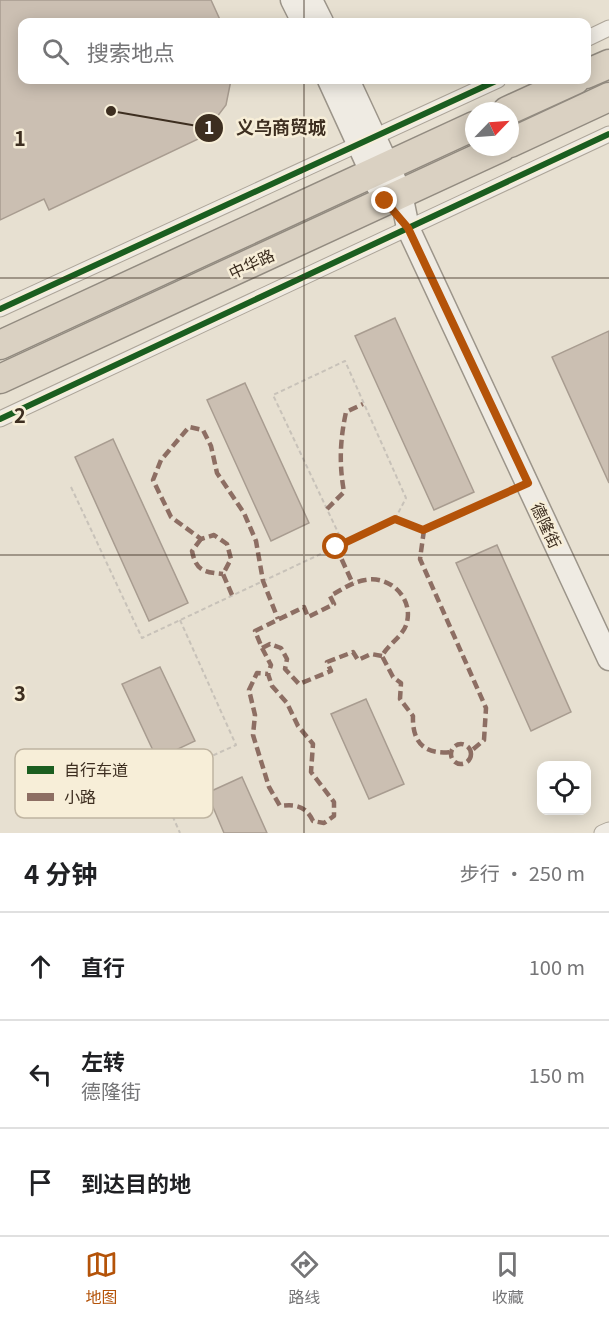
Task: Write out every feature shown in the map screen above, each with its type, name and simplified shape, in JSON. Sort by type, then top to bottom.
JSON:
[{"type":"highway","points":[[591,72],[609,64]]},
{"type":"highway","points":[[519,106],[566,84]]},
{"type":"highway","points":[[519,139],[609,97]]},
{"type":"highway","name":"中华路","points":[[0,345],[465,130]]},
{"type":"highway","name":"中华路","points":[[0,379],[482,156]]},
{"type":"main road","points":[[292,0],[301,18]]},
{"type":"main road","points":[[311,0],[320,18]]},
{"type":"main road","name":"德隆街","points":[[332,84],[367,140]]},
{"type":"main road","name":"德隆街","points":[[349,84],[367,140],[380,170],[609,658]]},
{"type":"street","points":[[591,37],[609,28]]},
{"type":"street","points":[[0,309],[489,84]]},
{"type":"street","points":[[0,419],[609,134]]},
{"type":"street","points":[[602,833],[609,830]]},
{"type":"path","points":[[71,487],[142,638],[395,519],[406,498],[345,362],[273,395],[343,543]]},
{"type":"path","points":[[395,519],[423,530],[528,483]]},
{"type":"path","points":[[180,620],[236,745],[213,756]]},
{"type":"path","points":[[173,818],[180,833]]},
{"type":"building","points":[[0,0],[211,0],[219,18],[18,18],[18,84],[230,84],[226,105],[210,126],[213,132],[49,210],[44,199],[0,220]]},
{"type":"building","points":[[395,318],[474,492],[434,510],[355,336]]},
{"type":"building","points":[[609,331],[609,483],[552,357]]},
{"type":"building","points":[[245,383],[309,523],[271,541],[207,400]]},
{"type":"building","points":[[113,439],[188,603],[149,621],[75,457]]},
{"type":"building","points":[[497,545],[571,712],[531,731],[456,563]]},
{"type":"building","points":[[160,667],[195,741],[178,749],[152,749],[122,684]]},
{"type":"building","points":[[366,699],[404,784],[369,799],[331,714]]},
{"type":"building","points":[[242,777],[267,833],[224,833],[213,807],[213,790]]},
{"type":"marked path","points":[[327,509],[344,492],[341,452],[346,412],[363,404]]},
{"type":"marked path","points":[[232,595],[223,574],[231,559],[227,544],[214,535],[201,539],[171,517],[153,480],[161,460],[189,427],[203,430],[211,446],[217,473],[244,513],[256,541],[263,581],[278,619]]},
{"type":"marked path","points":[[424,530],[420,559],[486,708],[484,740],[471,751]]},
{"type":"marked path","points":[[201,539],[192,551],[196,563],[206,571],[223,574]]},
{"type":"marked path","points":[[336,547],[353,584]]},
{"type":"marked path","points":[[382,656],[371,654],[358,660],[353,652],[327,662],[331,671],[299,684],[285,669],[287,659],[281,648],[270,644],[262,648],[255,631],[304,607],[308,617],[334,604],[330,596],[356,582],[374,579],[390,584],[403,596],[408,613],[403,632],[382,656],[393,677],[401,683],[400,699],[413,716],[413,725],[418,740],[427,749],[451,752]]},
{"type":"marked path","points":[[262,648],[271,665],[268,674],[272,686],[287,703],[298,726],[313,744],[311,772],[334,802],[334,816],[324,823],[313,821],[300,807],[280,806],[269,787],[253,735],[255,715],[249,690],[257,673],[268,674]]},
{"type":"marked path","points":[[461,744],[468,747],[471,754],[468,761],[461,764],[454,761],[451,754],[454,747],[461,744]]},
{"type":"cycle path","points":[[0,309],[489,84]]},
{"type":"cycle path","points":[[0,419],[609,134]]},
{"type":"place","name":"义乌商贸城","points":[[111,111]]},
{"type":"route","points":[[336,547],[395,519],[423,530],[528,483],[408,228],[385,201]]}]
